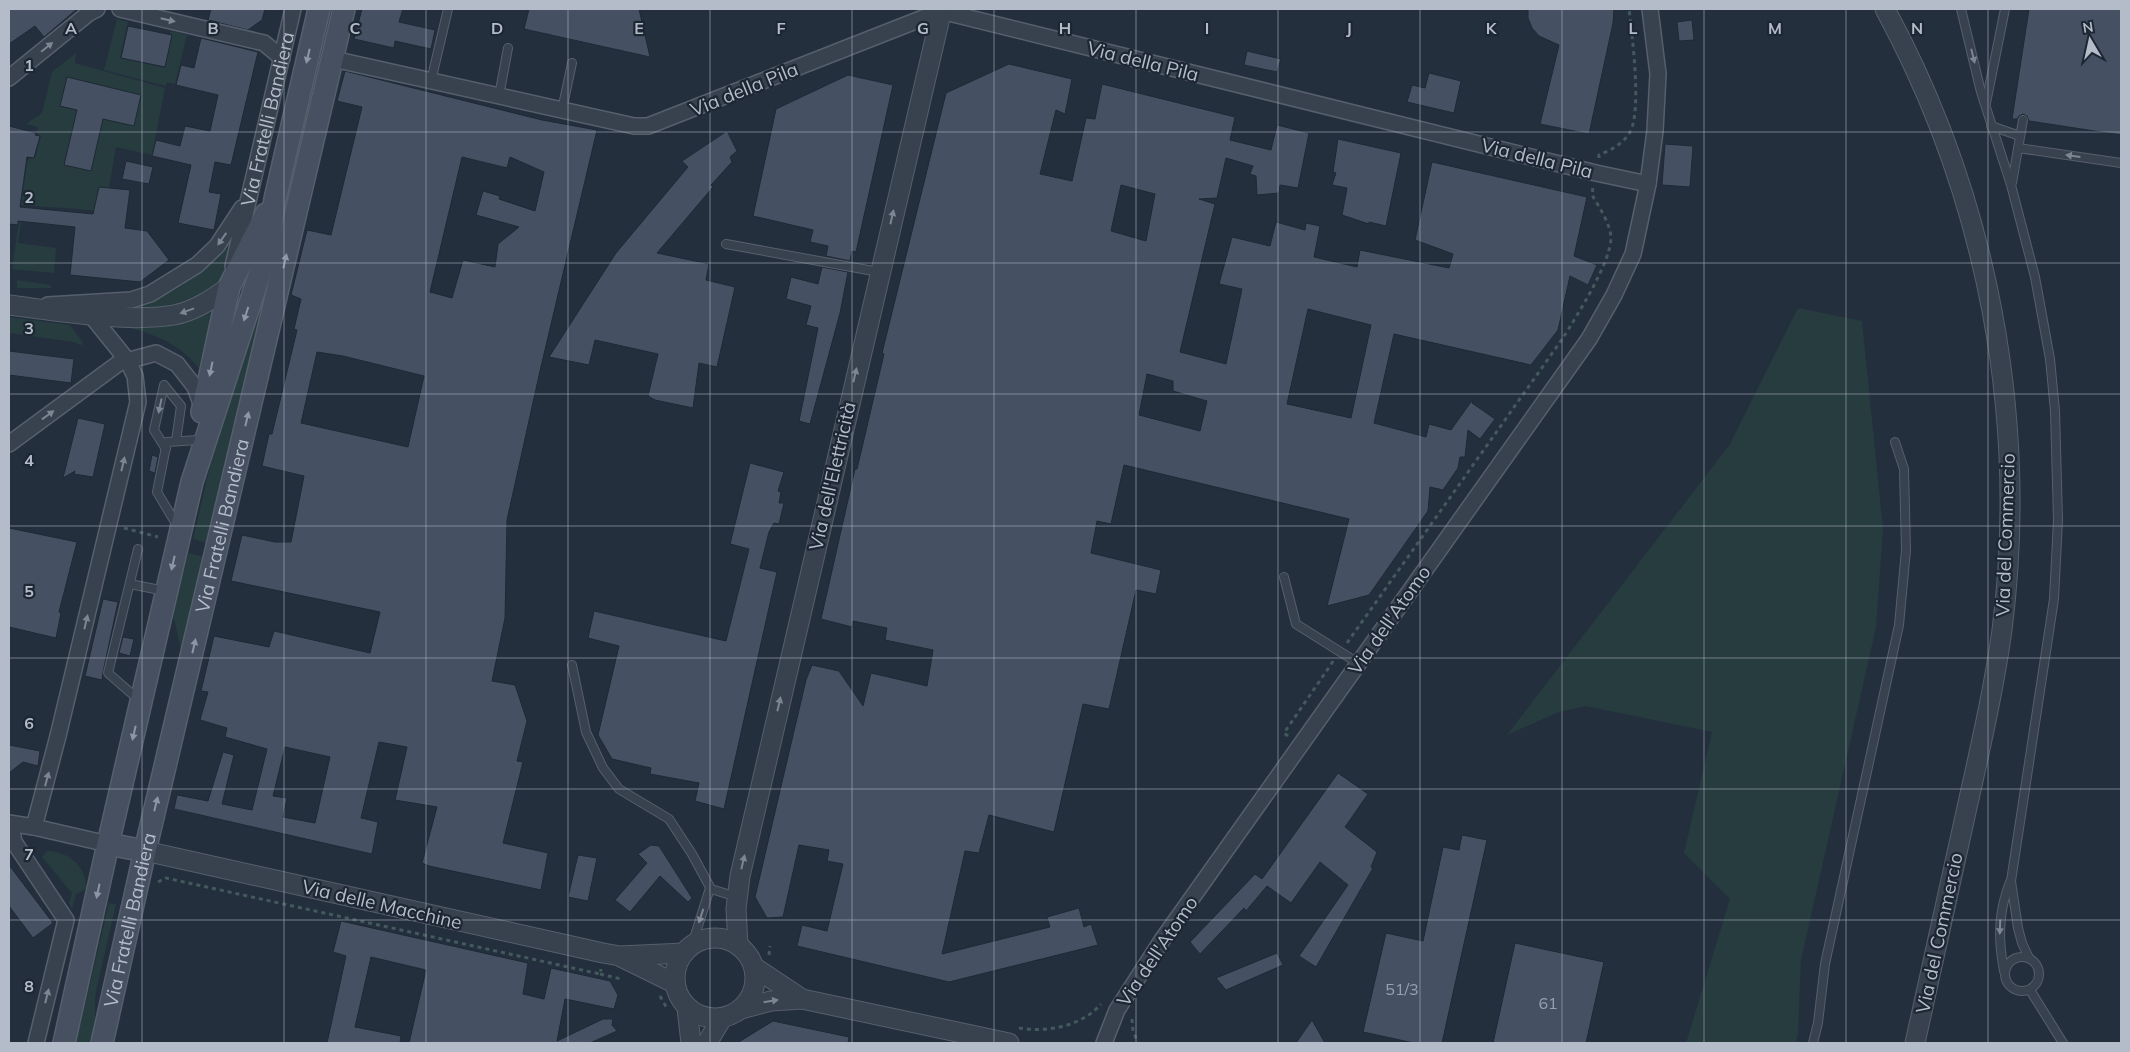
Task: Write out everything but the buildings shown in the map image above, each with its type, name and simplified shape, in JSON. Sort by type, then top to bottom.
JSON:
[{"type":"main road","name":"Via Fratelli Bandiera","points":[[192,482],[266,251],[275,199],[319,9]]},
{"type":"main road","name":"Via Fratelli Bandiera","points":[[102,1043],[145,851],[344,9]]},
{"type":"main road","name":"Via Fratelli Bandiera","points":[[64,1043],[192,482],[203,410],[229,287],[275,199]]},
{"type":"main road","points":[[108,844],[145,851]]},
{"type":"street","points":[[9,78],[89,13],[97,9]]},
{"type":"street","points":[[120,9],[264,43],[282,58]]},
{"type":"street","name":"Via Fratelli Bandiera","points":[[229,287],[293,9]]},
{"type":"street","points":[[1648,184],[1658,90],[1658,74],[1650,9]]},
{"type":"street","name":"Via del Commercio","points":[[1885,9],[1925,91],[1942,133],[1981,254],[1994,316],[2005,392],[2010,498],[2007,575],[1997,665],[1915,1043]]},
{"type":"street","name":"Via della Pila","points":[[333,59],[634,126],[648,126],[942,10],[1596,173],[1648,184]]},
{"type":"street","name":"Via dell'Elettricità","points":[[738,945],[737,897],[740,876],[879,272],[942,10]]},
{"type":"street","name":"Via dell'Atomo","points":[[1104,1043],[1117,1010],[1162,940],[1589,339],[1614,295],[1633,254],[1648,184]]},
{"type":"street","points":[[30,307],[76,302],[131,300],[150,294],[197,265],[217,246],[248,198]]},
{"type":"street","points":[[9,305],[90,314],[147,317],[175,315],[205,304],[229,287]]},
{"type":"street","points":[[34,827],[61,726],[138,402],[135,376],[127,360],[90,314]]},
{"type":"street","points":[[9,444],[113,368],[127,360],[156,353],[177,364],[195,387],[203,410]]},
{"type":"street","points":[[36,1043],[66,920],[14,842],[9,824],[34,827],[108,844]]},
{"type":"street","name":"Via delle Macchine","points":[[145,851],[620,956],[674,983]]},
{"type":"street","points":[[691,1043],[678,1009],[674,983],[674,971],[679,959],[688,949],[710,938],[723,938],[738,945],[749,957],[754,967],[754,988],[749,1000],[741,1010]]},
{"type":"street","name":"Via delle Macchine","points":[[620,956],[688,949]]},
{"type":"street","points":[[754,967],[802,999]]},
{"type":"street","points":[[678,1009],[705,1018],[722,1018],[770,1001],[802,999],[1010,1035]]},
{"type":"street","points":[[707,1043],[722,1018]]},
{"type":"lane","points":[[431,80],[448,9]]},
{"type":"lane","points":[[1961,9],[1981,92],[2011,185],[2035,277],[2050,360],[2056,448],[2058,520],[2054,599],[2011,881],[2005,896],[2000,919],[1999,944],[2009,985],[2019,991],[2030,990],[2040,977],[2038,966],[2029,958],[2022,942],[2011,881]]},
{"type":"lane","points":[[1986,103],[2005,9]]},
{"type":"lane","points":[[499,96],[508,48]]},
{"type":"lane","points":[[562,110],[572,63]]},
{"type":"lane","points":[[2011,185],[2023,120]]},
{"type":"lane","points":[[1992,126],[2020,136]]},
{"type":"lane","points":[[2018,148],[2121,163]]},
{"type":"lane","points":[[726,244],[879,272]]},
{"type":"lane","points":[[166,449],[154,430],[164,385],[181,406],[176,441]]},
{"type":"lane","points":[[181,531],[157,492],[167,442],[198,440]]},
{"type":"lane","points":[[1813,1043],[1818,1023],[1825,964],[1899,625],[1903,596],[1906,550],[1904,469],[1895,442]]},
{"type":"lane","points":[[138,549],[108,673],[141,702]]},
{"type":"lane","points":[[1284,577],[1296,624],[1358,663]]},
{"type":"lane","points":[[130,584],[166,592]]},
{"type":"lane","points":[[572,665],[586,732],[603,768],[619,788],[669,819],[692,854],[710,888],[716,892],[737,897]]},
{"type":"lane","points":[[688,949],[710,888]]},
{"type":"lane","points":[[2005,974],[2005,969],[2012,959],[2018,957],[2029,958]]},
{"type":"lane","points":[[2030,990],[2063,1043]]},
{"type":"path","points":[[1293,739],[1284,733],[1558,346],[1589,293],[1606,258],[1611,237],[1600,209],[1592,195],[1599,155],[1618,145],[1633,125],[1635,78],[1629,9]]},
{"type":"path","points":[[116,526],[158,536],[157,542],[160,542]]},
{"type":"path","points":[[156,884],[158,881],[166,878],[196,884],[624,979]]},
{"type":"path","points":[[770,946],[769,954],[772,961]]},
{"type":"path","points":[[600,974],[602,964]]},
{"type":"path","points":[[659,995],[678,1009]]},
{"type":"path","points":[[1010,1035],[1030,1030],[1056,1028],[1085,1017],[1095,1011],[1103,1002]]},
{"type":"path","points":[[1132,1015],[1133,1031],[1138,1043]]},
{"type":"green space","points":[[117,19],[128,22],[120,58],[165,68],[172,35],[170,34],[171,31],[187,35],[175,84],[167,82],[166,86],[104,70]]},
{"type":"green space","points":[[76,53],[75,63],[165,88],[152,155],[116,147],[105,211],[21,205],[27,163],[29,159],[35,158],[41,136],[37,134],[38,127],[26,124],[42,113],[52,72]],"holes":[[[67,78],[141,95],[134,126],[60,106]]]},
{"type":"green space","points":[[21,207],[35,208],[34,222],[21,221],[18,243],[56,248],[54,273],[12,269]]},
{"type":"green space","points":[[225,248],[228,250],[222,277],[211,289],[200,296],[175,305],[122,309],[122,305],[153,300],[166,295],[203,270]]},
{"type":"green space","points":[[275,248],[207,543],[193,539],[222,415]]},
{"type":"green space","points":[[17,280],[51,285],[51,288],[17,288]]},
{"type":"green space","points":[[1798,308],[1862,321],[1883,529],[1876,627],[1801,960],[1796,1043],[1686,1043],[1730,899],[1684,853],[1712,732],[1586,706],[1559,712],[1507,735],[1730,444]]},
{"type":"green space","points":[[213,312],[199,368],[183,352],[164,340],[122,326],[183,322]]},
{"type":"green space","points":[[9,317],[70,325],[84,344],[80,345],[74,342],[9,333]]},
{"type":"green space","points":[[188,553],[204,557],[181,649],[173,614]]},
{"type":"green space","points":[[47,851],[63,854],[80,867],[86,881],[86,889],[76,894],[72,909],[69,903],[72,893],[42,857]]},
{"type":"green space","points":[[109,903],[116,904],[95,996],[95,1026],[91,1043],[76,1043]]}]
